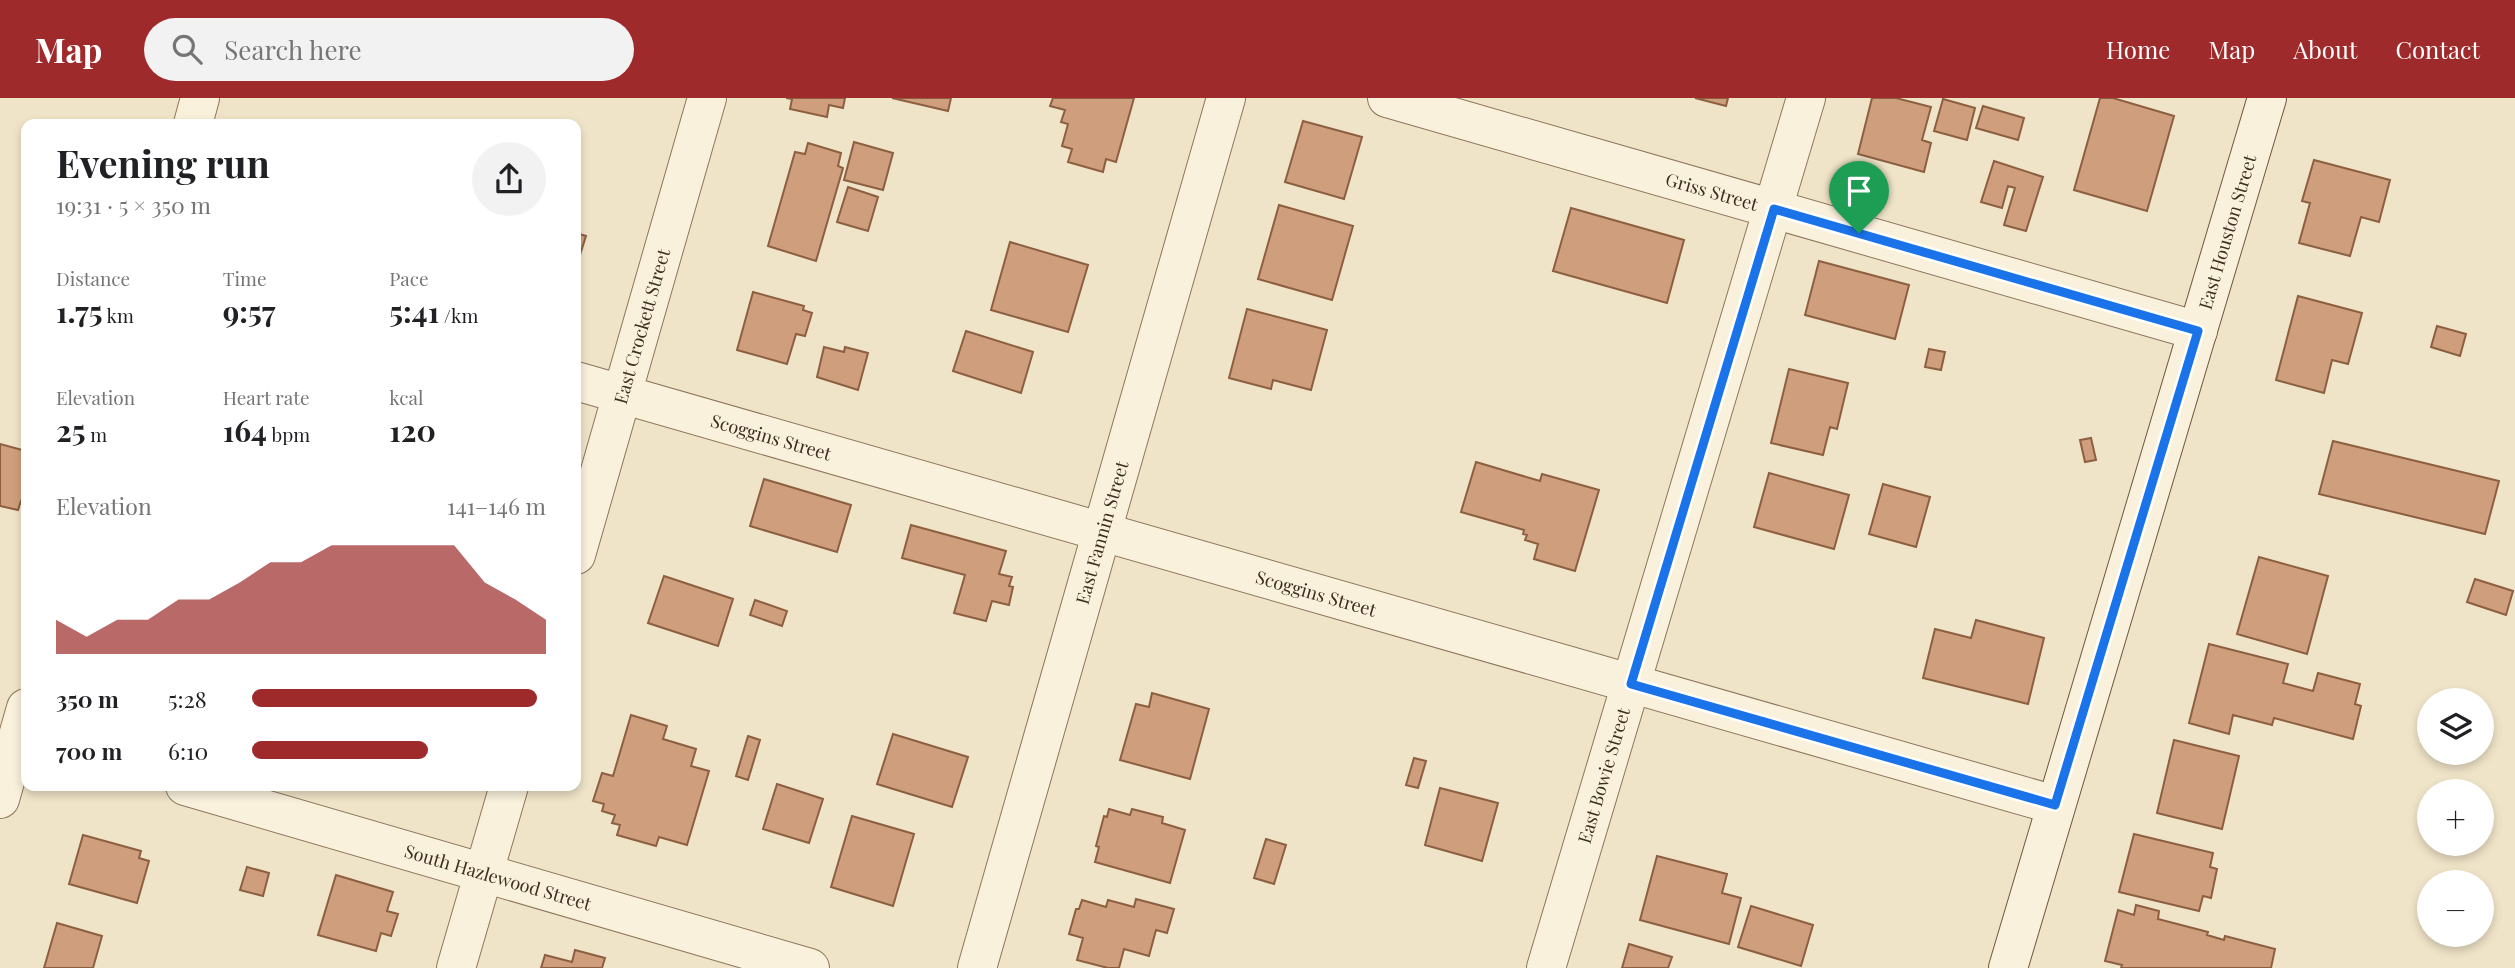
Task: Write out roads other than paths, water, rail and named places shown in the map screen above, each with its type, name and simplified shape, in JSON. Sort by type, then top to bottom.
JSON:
[{"type":"street","points":[[194,119],[200,98]]},
{"type":"street","name":"East Crockett Street","points":[[581,538],[707,98]]},
{"type":"street","name":"East Fannin Street","points":[[977,968],[1226,98]]},
{"type":"street","name":"Griss Street","points":[[1387,98],[2198,331]]},
{"type":"street","name":"East Bowie Street","points":[[1546,968],[1806,98]]},
{"type":"street","name":"East Houston Street","points":[[2008,968],[2267,98]]},
{"type":"street","name":"Scoggins Street","points":[[581,382],[2055,805]]},
{"type":"street","points":[[0,799],[18,729]]},
{"type":"street","name":"South Hazlewood Street","points":[[202,791],[810,968]]},
{"type":"street","points":[[456,968],[508,791]]}]
